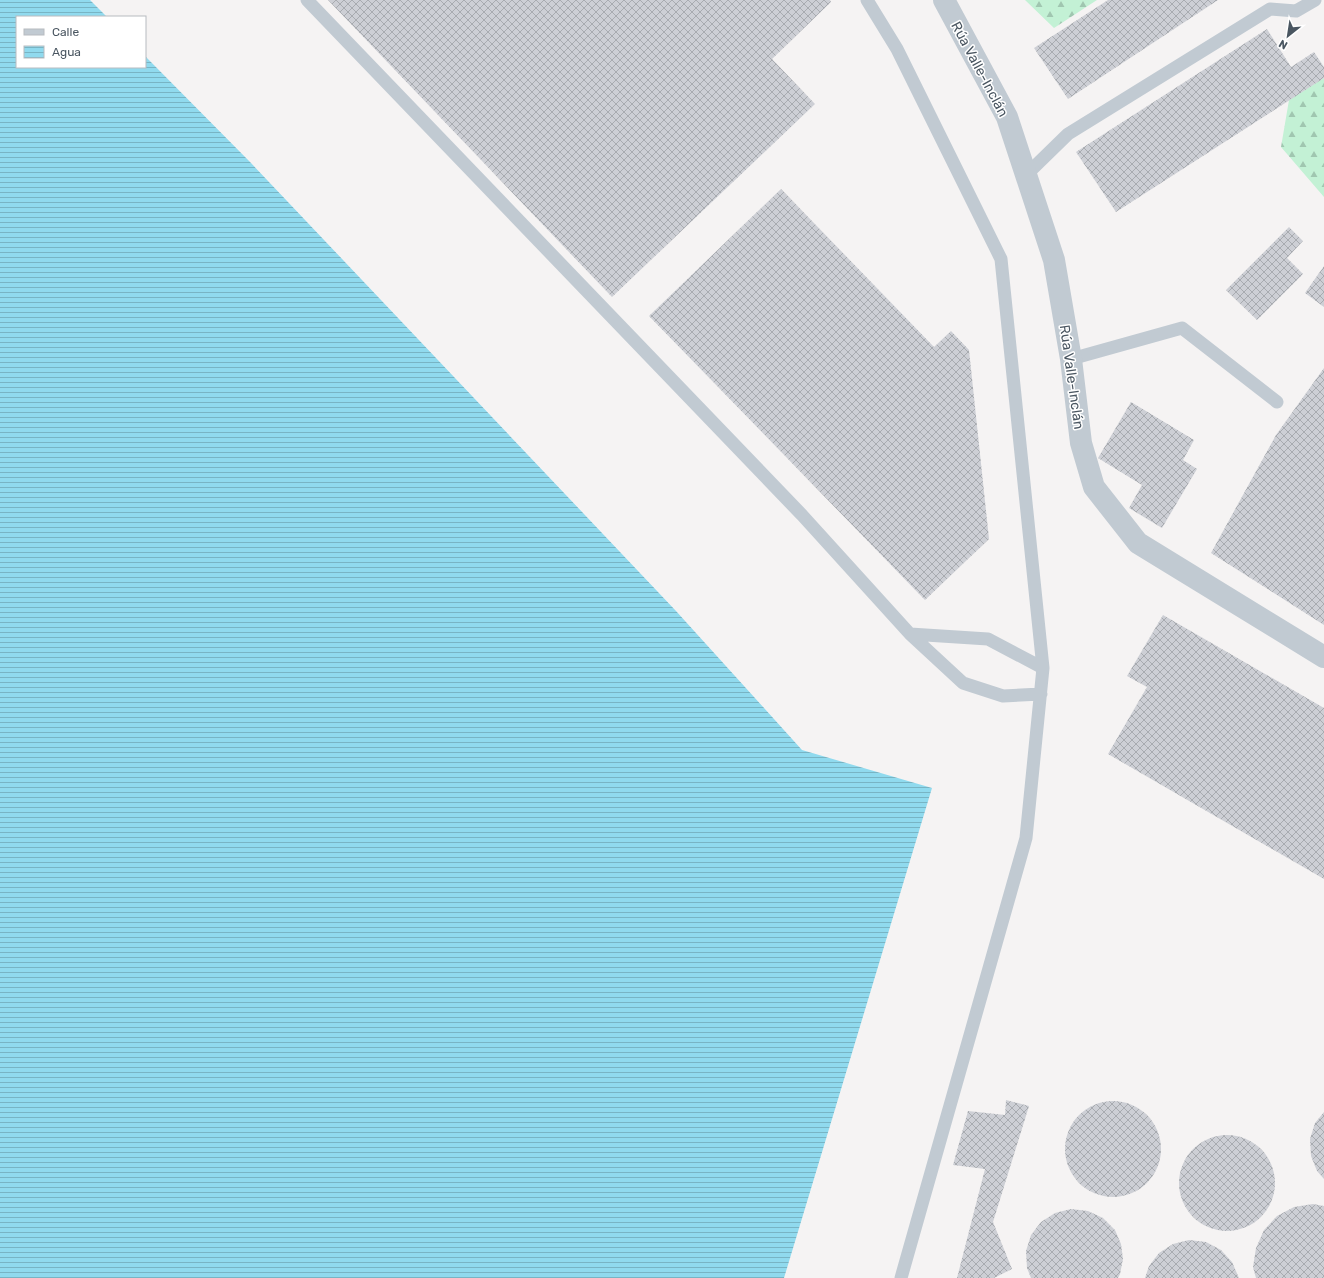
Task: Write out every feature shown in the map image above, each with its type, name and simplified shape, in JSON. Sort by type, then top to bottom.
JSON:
[{"type":"street","name":"Rúa Valle-Inclán","points":[[944,0],[1007,117],[1054,260],[1071,359],[1080,443],[1094,487],[1138,543],[1324,657]]},
{"type":"lane","points":[[307,0],[802,515],[910,634],[963,683],[1003,696],[1041,694]]},
{"type":"lane","points":[[867,0],[897,49],[1001,258],[1020,428],[1043,668],[1026,838],[901,1278]]},
{"type":"lane","points":[[1026,174],[1068,134],[1270,9],[1296,11],[1315,0]]},
{"type":"lane","points":[[1071,359],[1182,328],[1277,402]]},
{"type":"lane","points":[[910,634],[988,638],[1043,668]]},
{"type":"green space","points":[[1025,0],[1097,0],[1054,28]]},
{"type":"green space","points":[[1324,78],[1324,197],[1281,147],[1289,100]]},
{"type":"water","points":[[0,0],[90,0],[106,16],[16,16],[16,68],[146,68],[146,57],[251,163],[676,611],[802,750],[932,788],[784,1278],[0,1278]]},
{"type":"building","points":[[328,0],[830,0],[831,2],[772,59],[815,104],[612,297]]},
{"type":"building","points":[[1108,0],[1218,0],[1068,99],[1034,48]]},
{"type":"building","points":[[1267,29],[1291,67],[1314,52],[1324,67],[1324,78],[1116,212],[1076,152]]},
{"type":"building","points":[[781,189],[934,347],[951,331],[969,350],[989,539],[925,600],[649,316]]},
{"type":"building","points":[[1289,227],[1303,241],[1287,258],[1303,274],[1257,320],[1226,290]]},
{"type":"building","points":[[1324,266],[1324,307],[1305,293]]},
{"type":"building","points":[[1324,368],[1324,625],[1211,553],[1276,435]]},
{"type":"building","points":[[1131,402],[1194,440],[1183,460],[1197,469],[1162,528],[1129,508],[1142,485],[1098,458]]},
{"type":"building","points":[[1163,615],[1324,708],[1324,879],[1108,754],[1147,687],[1127,676]]},
{"type":"building","points":[[1006,1100],[1029,1106],[993,1222],[1012,1269],[994,1278],[957,1278],[985,1169],[953,1165],[968,1111],[1005,1115]]},
{"type":"building","points":[[1113,1101],[1131,1104],[1147,1115],[1158,1131],[1161,1149],[1158,1167],[1147,1183],[1131,1194],[1113,1197],[1095,1194],[1079,1183],[1068,1167],[1065,1149],[1068,1131],[1079,1115],[1095,1104]]},
{"type":"building","points":[[1324,1112],[1324,1179],[1317,1171],[1311,1156],[1310,1139],[1315,1123]]},
{"type":"building","points":[[1227,1135],[1245,1138],[1261,1149],[1272,1165],[1275,1183],[1272,1201],[1261,1217],[1245,1228],[1227,1231],[1209,1228],[1193,1217],[1182,1201],[1179,1183],[1182,1165],[1193,1149],[1209,1138]]},
{"type":"building","points":[[1313,1204],[1324,1206],[1324,1278],[1256,1278],[1253,1267],[1256,1248],[1264,1230],[1277,1216],[1294,1207]]},
{"type":"building","points":[[1071,1209],[1088,1211],[1103,1218],[1115,1230],[1121,1244],[1123,1259],[1118,1278],[1031,1278],[1027,1268],[1026,1251],[1031,1235],[1041,1222],[1055,1213]]},
{"type":"building","points":[[1189,1240],[1206,1242],[1221,1250],[1232,1262],[1239,1278],[1145,1278],[1149,1266],[1159,1253],[1173,1244]]}]
